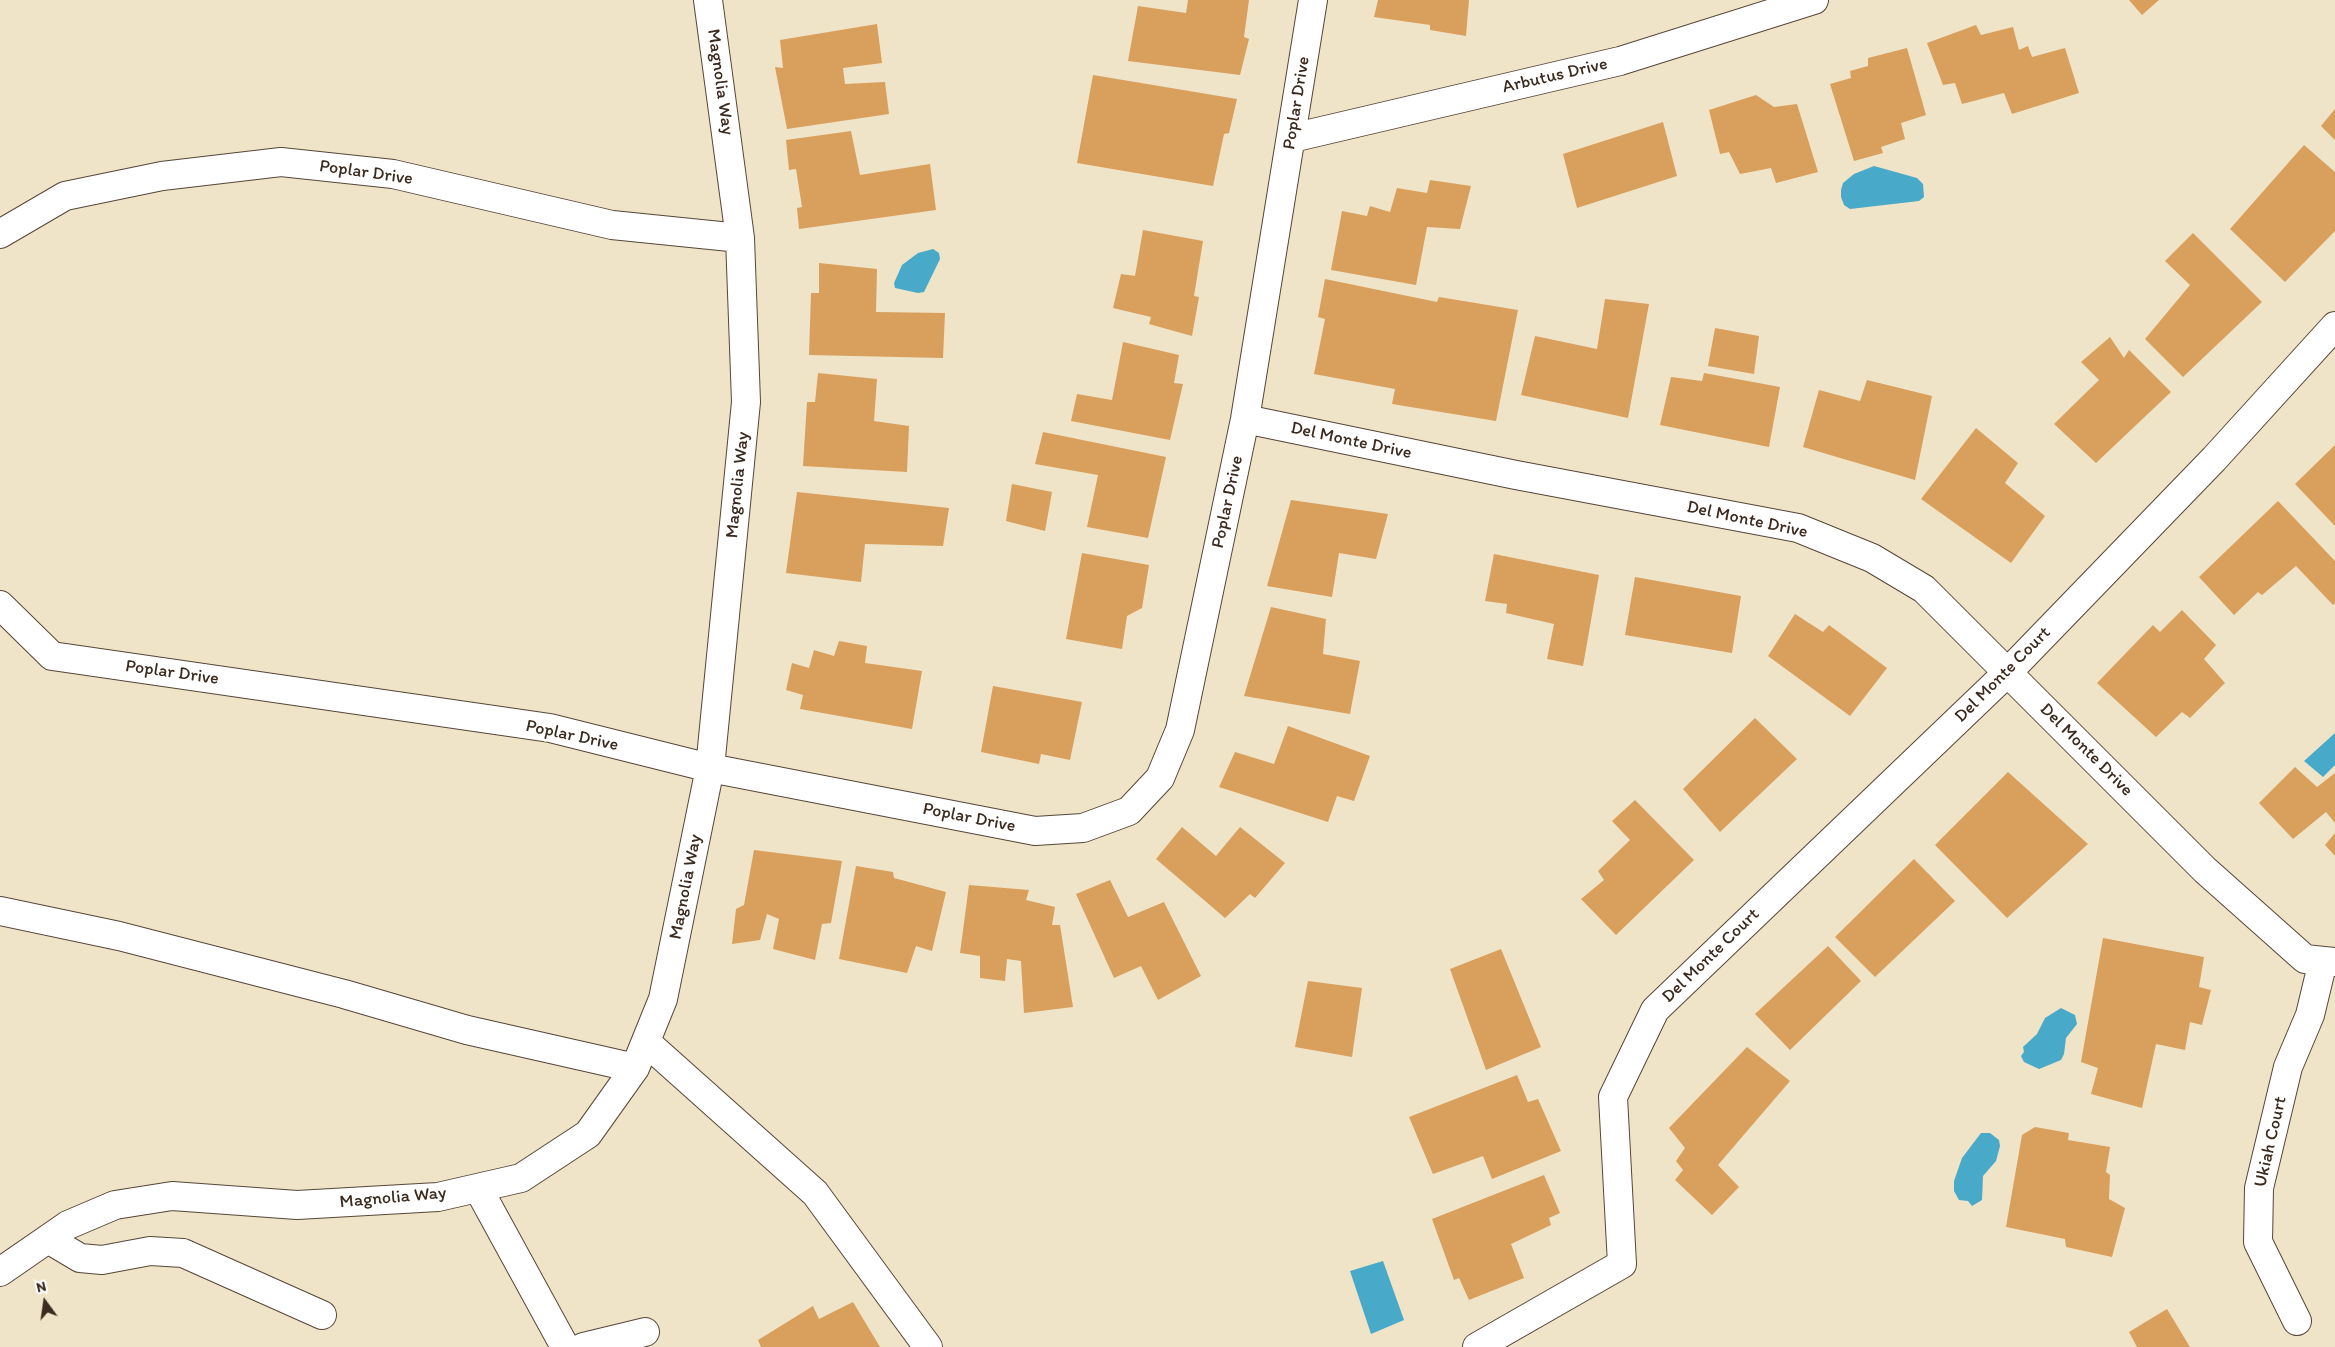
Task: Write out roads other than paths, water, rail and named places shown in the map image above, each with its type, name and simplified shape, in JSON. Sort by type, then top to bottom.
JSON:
[{"type":"street","name":"Magnolia Way","points":[[0,1272],[68,1225],[115,1205],[172,1196],[297,1205],[438,1197],[521,1178],[588,1134],[635,1068],[663,999],[710,768],[746,402],[740,238],[708,0]]},
{"type":"street","name":"Poplar Drive","points":[[0,605],[52,656],[550,728],[710,768],[1035,831],[1083,828],[1129,811],[1160,778],[1180,730],[1245,419],[1314,0]]},
{"type":"street","name":"Arbutus Drive","points":[[1292,138],[1620,61],[1814,0]]},
{"type":"street","name":"Poplar Drive","points":[[0,234],[65,196],[162,176],[281,162],[393,174],[612,225],[740,238]]},
{"type":"street","name":"Del Monte Court","points":[[1476,1347],[1622,1264],[1613,1097],[1655,1010],[2008,672],[2214,459],[2335,326]]},
{"type":"street","name":"Del Monte Drive","points":[[1245,419],[1516,475],[1798,528],[1872,558],[1924,589],[2205,870],[2305,960],[2329,961]]},
{"type":"street","points":[[0,911],[119,936],[344,994],[467,1030],[635,1068]]},
{"type":"street","name":"Ukiah Court","points":[[2297,1321],[2258,1242],[2259,1188],[2288,1067],[2310,1015],[2329,961]]},
{"type":"street","points":[[646,1042],[815,1193],[928,1347]]},
{"type":"street","points":[[478,1188],[565,1347]]},
{"type":"street","points":[[48,1239],[80,1258],[102,1260],[150,1251],[183,1253],[322,1315]]},
{"type":"street","points":[[583,1347],[645,1332]]},
{"type":"water","points":[[1874,166],[1917,178],[1923,184],[1924,197],[1919,201],[1850,209],[1844,205],[1841,197],[1843,183],[1854,174]]},
{"type":"water","points":[[933,249],[939,253],[940,259],[924,292],[918,293],[895,288],[894,283],[902,265],[918,253]]},
{"type":"water","points":[[2335,733],[2335,765],[2323,777],[2304,761]]},
{"type":"water","points":[[2061,1008],[2075,1015],[2077,1024],[2066,1038],[2064,1054],[2061,1060],[2039,1069],[2024,1062],[2021,1056],[2024,1052],[2023,1047],[2037,1034],[2045,1018]]},
{"type":"water","points":[[1981,1133],[1990,1133],[1999,1140],[2000,1146],[1996,1161],[1983,1176],[1982,1200],[1972,1206],[1968,1201],[1959,1200],[1954,1191],[1954,1181],[1962,1158]]},
{"type":"water","points":[[1383,1261],[1404,1320],[1371,1334],[1350,1271]]}]
